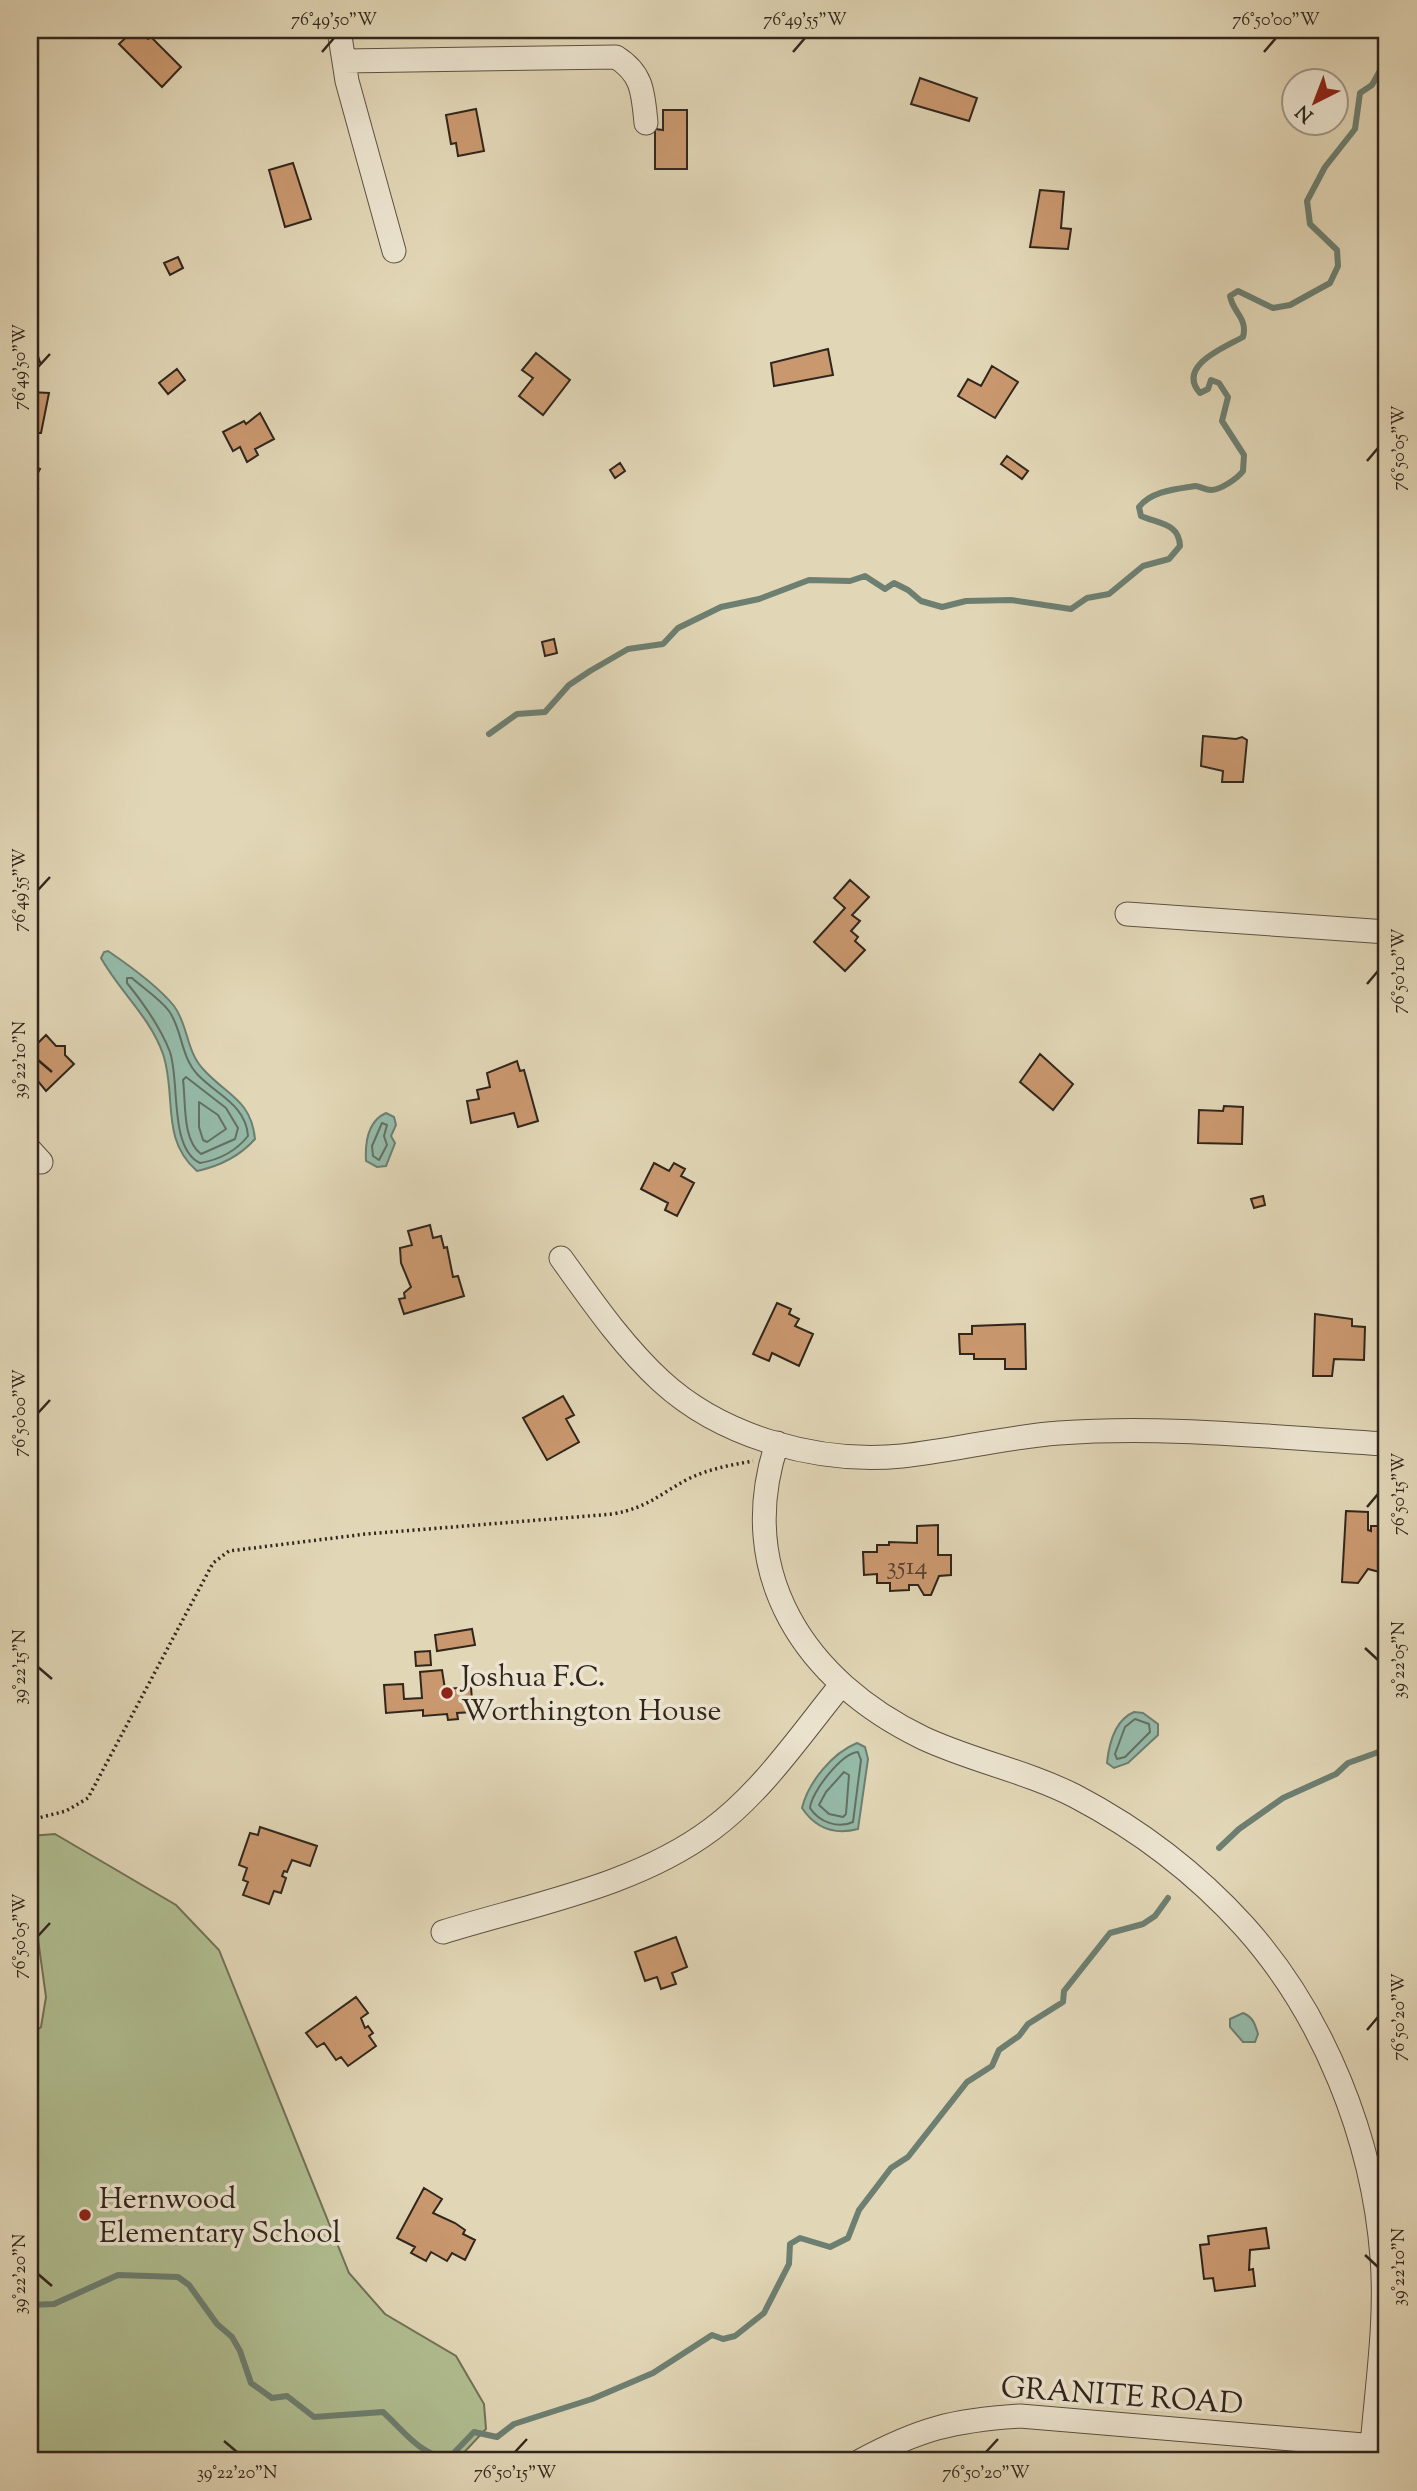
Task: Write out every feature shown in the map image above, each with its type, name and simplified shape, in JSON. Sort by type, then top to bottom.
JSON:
[{"type":"street","points":[[339,30],[344,61],[394,251]]},
{"type":"street","points":[[344,61],[616,57],[632,67],[643,90],[646,123]]},
{"type":"street","points":[[1126,914],[1387,932]]},
{"type":"street","points":[[561,1258],[628,1347],[662,1382],[698,1409],[775,1451],[860,1457],[902,1456],[1010,1438],[1112,1432],[1387,1444]]},
{"type":"street","points":[[775,1451],[763,1500],[763,1534],[768,1564],[779,1599],[796,1632],[816,1661],[877,1713],[927,1740],[1029,1775],[1073,1795],[1127,1826],[1213,1894],[1246,1929],[1284,1978],[1323,2045],[1344,2093],[1362,2146],[1374,2201],[1382,2257],[1380,2446]]},
{"type":"street","points":[[443,1932],[620,1878],[660,1861],[696,1840],[726,1818],[757,1788],[841,1685]]},
{"type":"street","name":"GRANITE ROAD","points":[[860,2461],[932,2427],[970,2419],[1020,2416],[1380,2446]]},
{"type":"path","points":[[30,1820],[66,1811],[88,1798],[213,1563],[229,1551],[366,1534],[613,1514],[640,1508],[689,1479],[713,1469],[775,1451]]},
{"type":"shaded area","points":[[55,1834],[176,1905],[219,1950],[349,2273],[385,2314],[456,2356],[484,2404],[486,2429],[456,2461],[39,2461],[30,2454],[30,2036],[41,2027],[46,1997],[38,1939],[30,1927],[30,1836]]},
{"type":"water","points":[[108,951],[152,984],[174,1006],[197,1062],[243,1106],[253,1126],[255,1139],[236,1156],[197,1171],[185,1159],[174,1131],[163,1054],[143,1016],[101,958],[104,952]]},
{"type":"water","points":[[386,1113],[394,1117],[396,1125],[391,1136],[395,1143],[386,1166],[377,1167],[366,1161],[367,1140],[375,1121]]},
{"type":"water","points":[[1134,1712],[1143,1713],[1158,1724],[1158,1735],[1128,1763],[1114,1768],[1107,1763],[1111,1740],[1122,1721]]},
{"type":"water","points":[[857,1743],[865,1747],[868,1759],[858,1829],[827,1829],[813,1821],[802,1808],[805,1798],[815,1779],[830,1761]]},
{"type":"water","points":[[1243,2013],[1255,2024],[1258,2034],[1255,2042],[1243,2042],[1230,2027],[1230,2019]]},
{"type":"building","points":[[134,30],[139,30],[148,39],[151,37],[181,67],[162,87],[119,44]]},
{"type":"building","points":[[920,78],[977,98],[969,121],[911,104]]},
{"type":"building","points":[[476,109],[484,151],[458,156],[456,143],[451,144],[446,115]]},
{"type":"building","points":[[663,110],[687,110],[687,169],[655,169],[655,129],[663,130]]},
{"type":"building","points":[[293,163],[311,219],[285,227],[269,170]]},
{"type":"building","points":[[1040,190],[1064,192],[1061,228],[1071,229],[1068,249],[1030,247]]},
{"type":"building","points":[[178,257],[183,268],[170,275],[164,263]]},
{"type":"building","points":[[30,333],[40,362],[30,365]]},
{"type":"building","points":[[828,349],[833,375],[774,386],[771,363]]},
{"type":"building","points":[[536,353],[570,380],[543,415],[519,396],[533,378],[522,370]]},
{"type":"building","points":[[992,366],[1018,382],[995,418],[958,396],[968,379],[981,386]]},
{"type":"building","points":[[177,369],[185,380],[168,394],[159,383]]},
{"type":"building","points":[[30,392],[49,393],[41,433],[30,433]]},
{"type":"building","points":[[260,413],[274,439],[255,449],[258,455],[247,462],[240,447],[233,451],[223,432],[244,421],[246,424]]},
{"type":"building","points":[[1007,456],[1028,471],[1022,479],[1001,464]]},
{"type":"building","points":[[620,463],[625,471],[615,478],[610,470]]},
{"type":"building","points":[[30,464],[40,469],[34,480],[38,488],[30,491]]},
{"type":"building","points":[[1387,500],[1387,546],[1383,545]]},
{"type":"building","points":[[554,639],[557,653],[545,656],[542,642]]},
{"type":"building","points":[[1203,736],[1236,739],[1242,737],[1247,740],[1243,782],[1222,782],[1223,771],[1201,766]]},
{"type":"building","points":[[850,880],[869,897],[852,915],[860,921],[851,931],[858,937],[855,941],[865,950],[845,971],[814,942],[845,908],[834,898]]},
{"type":"building","points":[[46,1035],[56,1046],[65,1046],[65,1055],[74,1064],[46,1091],[33,1075],[30,1078],[30,1051]]},
{"type":"building","points":[[1040,1054],[1073,1084],[1053,1110],[1020,1082]]},
{"type":"building","points":[[517,1061],[520,1071],[524,1070],[538,1121],[518,1127],[514,1113],[471,1123],[467,1101],[479,1099],[477,1090],[490,1087],[487,1073]]},
{"type":"building","points":[[1381,1074],[1387,1075],[1387,1103],[1380,1103]]},
{"type":"building","points":[[1224,1106],[1243,1107],[1242,1144],[1198,1143],[1199,1110],[1223,1111]]},
{"type":"building","points":[[654,1163],[669,1171],[674,1163],[685,1169],[681,1176],[694,1183],[677,1216],[665,1210],[668,1203],[641,1189]]},
{"type":"building","points":[[1263,1196],[1265,1205],[1254,1208],[1251,1199]]},
{"type":"building","points":[[430,1225],[433,1238],[441,1236],[444,1248],[447,1247],[453,1277],[458,1276],[464,1296],[404,1314],[399,1299],[405,1298],[404,1293],[411,1287],[401,1263],[400,1248],[412,1245],[408,1231]]},
{"type":"building","points":[[30,1238],[38,1242],[30,1259]]},
{"type":"building","points":[[777,1303],[791,1309],[789,1314],[799,1319],[795,1326],[813,1334],[799,1366],[772,1353],[769,1361],[753,1354]]},
{"type":"building","points":[[1315,1314],[1352,1319],[1352,1326],[1365,1327],[1364,1360],[1334,1359],[1332,1376],[1313,1376]]},
{"type":"building","points":[[1025,1324],[1026,1369],[1005,1369],[1005,1359],[974,1359],[974,1354],[960,1354],[959,1334],[972,1334],[972,1326]]},
{"type":"building","points":[[563,1396],[574,1415],[566,1419],[579,1442],[547,1460],[523,1418]]},
{"type":"building","points":[[1346,1511],[1368,1512],[1368,1530],[1371,1531],[1371,1526],[1387,1526],[1387,1574],[1368,1569],[1358,1583],[1342,1582]]},
{"type":"building","points":[[938,1525],[938,1555],[951,1555],[951,1575],[939,1576],[931,1595],[924,1595],[918,1585],[909,1585],[909,1590],[890,1591],[890,1583],[877,1583],[877,1574],[864,1575],[863,1552],[877,1552],[877,1545],[889,1545],[889,1542],[917,1543],[917,1526]]},
{"type":"building","points":[[472,1629],[475,1645],[437,1651],[435,1635]]},
{"type":"building","points":[[430,1651],[431,1665],[416,1666],[415,1652]]},
{"type":"building","name":"Joshua F.C. Worthington House","points":[[442,1670],[445,1689],[471,1687],[473,1712],[457,1713],[458,1719],[448,1720],[447,1714],[423,1716],[423,1710],[386,1713],[384,1685],[403,1684],[404,1699],[422,1698],[420,1672]]},
{"type":"building","points":[[260,1827],[317,1846],[310,1866],[292,1860],[287,1872],[284,1871],[282,1876],[286,1878],[281,1893],[274,1891],[269,1904],[243,1895],[248,1882],[243,1880],[247,1868],[239,1865],[250,1833],[258,1835]]},
{"type":"building","points":[[676,1937],[687,1967],[672,1973],[676,1984],[661,1989],[657,1977],[645,1981],[635,1952]]},
{"type":"building","points":[[356,1997],[368,2013],[361,2018],[365,2028],[368,2026],[373,2033],[369,2036],[376,2046],[348,2066],[341,2057],[336,2060],[324,2043],[317,2047],[306,2033]]},
{"type":"building","points":[[424,2188],[442,2199],[433,2213],[455,2223],[465,2230],[463,2234],[475,2240],[465,2260],[452,2253],[447,2261],[431,2252],[426,2261],[411,2253],[415,2247],[397,2238]]},
{"type":"building","points":[[1266,2228],[1269,2248],[1250,2250],[1249,2270],[1253,2269],[1255,2286],[1215,2291],[1213,2278],[1204,2279],[1200,2245],[1209,2244],[1208,2236]]},
{"type":"waterway","points":[[489,734],[517,714],[545,712],[569,685],[628,649],[663,644],[678,628],[721,607],[759,599],[809,580],[850,581],[865,576],[885,589],[894,583],[921,601],[942,607],[966,601],[1011,600],[1071,609],[1087,598],[1109,594],[1143,566],[1169,559],[1180,546],[1179,538],[1167,525],[1141,516],[1139,507],[1150,497],[1172,490],[1195,486],[1215,490],[1233,481],[1243,471],[1244,455],[1222,421],[1228,397],[1219,383],[1211,380],[1208,389],[1200,393],[1194,383],[1194,374],[1198,366],[1215,352],[1243,337],[1244,325],[1230,296],[1238,291],[1273,308],[1290,305],[1330,283],[1338,266],[1337,250],[1310,224],[1307,201],[1325,167],[1355,129],[1360,93],[1372,85],[1387,58]]},
{"type":"waterway","points":[[1219,1848],[1239,1829],[1283,1798],[1336,1774],[1348,1763],[1387,1749]]},
{"type":"waterway","points":[[30,2305],[54,2304],[118,2275],[178,2277],[189,2285],[217,2324],[232,2337],[251,2383],[272,2398],[287,2396],[314,2417],[383,2412],[420,2447],[448,2459],[474,2432],[497,2437],[514,2424],[592,2399],[653,2373],[712,2335],[723,2339],[735,2336],[764,2313],[789,2264],[790,2244],[800,2238],[830,2247],[848,2238],[859,2210],[891,2168],[908,2157],[967,2082],[992,2066],[999,2050],[1019,2036],[1028,2024],[1063,2002],[1064,1991],[1110,1933],[1143,1924],[1155,1916],[1168,1898]]},
{"type":"place","name":"Joshua F.C. Worthington House","points":[[447,1693]]},
{"type":"place","name":"Hernwood Elementary School","points":[[85,2215]]}]
